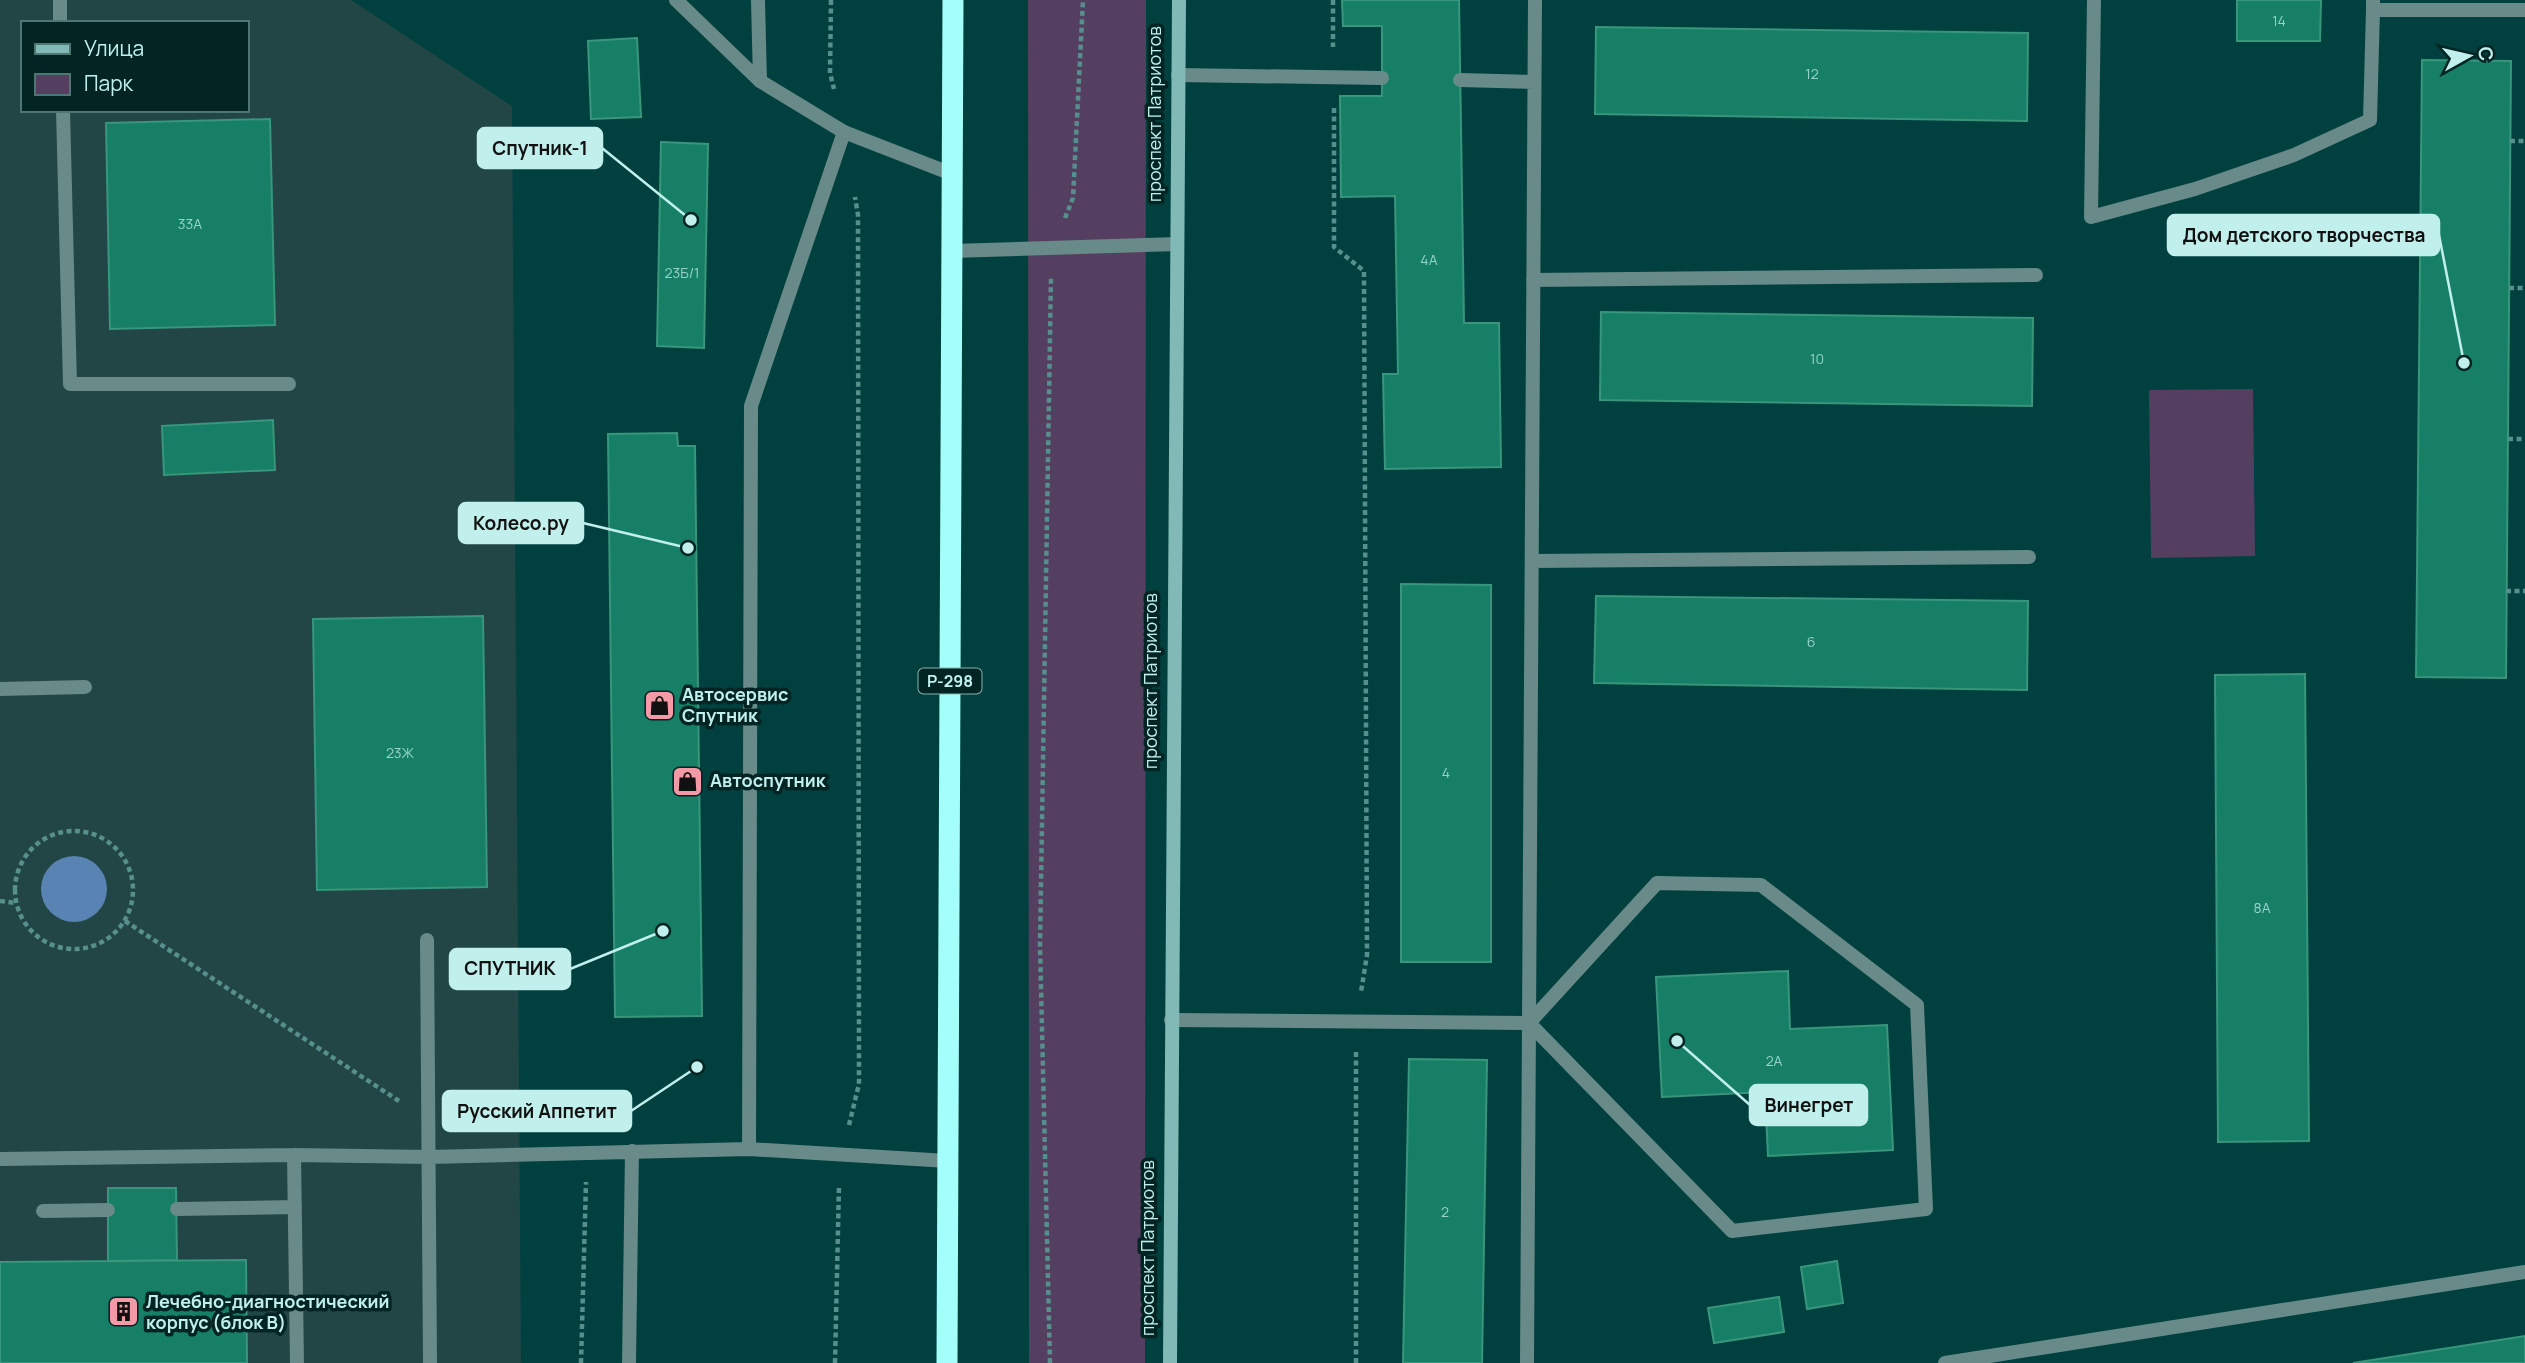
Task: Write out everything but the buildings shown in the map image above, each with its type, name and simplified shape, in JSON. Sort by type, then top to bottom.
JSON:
[{"type":"highway","name":"Р-298","points":[[947,1363],[953,0]]},
{"type":"street","points":[[60,0],[60,21]]},
{"type":"street","points":[[676,0],[760,80],[844,132],[952,174]]},
{"type":"street","points":[[758,0],[760,80]]},
{"type":"street","name":"проспект Патриотов","points":[[1170,1363],[1179,0]]},
{"type":"street","points":[[1527,1363],[1535,0]]},
{"type":"street","points":[[2094,0],[2091,217],[2194,189],[2294,155],[2370,120],[2373,5],[2525,10]]},
{"type":"street","points":[[1178,75],[1382,78]]},
{"type":"street","points":[[1460,80],[1534,82]]},
{"type":"street","points":[[62,112],[70,384],[289,384]]},
{"type":"street","points":[[749,1149],[751,406],[844,132]]},
{"type":"street","points":[[952,251],[1177,244]]},
{"type":"street","points":[[1533,279],[2036,275]]},
{"type":"street","points":[[1532,561],[2029,557]]},
{"type":"street","points":[[0,689],[85,687]]},
{"type":"street","points":[[1171,1020],[1529,1023],[1732,1231],[1926,1209],[1917,1005],[1761,885],[1657,883],[1529,1023]]},
{"type":"street","points":[[427,940],[430,1363]]},
{"type":"street","points":[[0,1159],[294,1155],[429,1157],[749,1149],[948,1161]]},
{"type":"street","points":[[629,1363],[632,1152]]},
{"type":"street","points":[[294,1155],[297,1363]]},
{"type":"street","points":[[177,1209],[295,1207]]},
{"type":"street","points":[[43,1211],[108,1210]]},
{"type":"street","points":[[1945,1363],[2525,1272]]},
{"type":"path","points":[[831,0],[830,73],[844,132]]},
{"type":"path","points":[[1050,1363],[1040,945],[1051,248],[1073,198],[1083,0]]},
{"type":"path","points":[[1333,0],[1334,247],[1364,271],[1367,955],[1356,1021],[1356,1363]]},
{"type":"path","points":[[2510,141],[2525,141]]},
{"type":"path","points":[[835,1363],[841,1154],[859,1084],[858,215],[853,187]]},
{"type":"path","points":[[2509,288],[2525,288]]},
{"type":"path","points":[[2508,439],[2525,439]]},
{"type":"path","points":[[2506,591],[2525,591]]},
{"type":"path","points":[[61,831],[84,831],[106,839],[123,855],[133,876],[133,900],[125,922],[109,939],[88,948],[64,949],[42,941],[25,924],[16,903],[16,879],[23,858],[40,840],[61,831]]},
{"type":"path","points":[[0,901],[16,903]]},
{"type":"path","points":[[125,922],[428,1120]]},
{"type":"path","points":[[581,1363],[587,1153]]},
{"type":"shaded area","points":[[0,0],[351,0],[512,106],[521,1363],[0,1363]]},
{"type":"green space","points":[[1028,0],[1146,0],[1145,1363],[1029,1363]]},
{"type":"green space","points":[[2253,389],[2255,556],[2151,558],[2149,390]]},
{"type":"water","points":[[74,856],[97,866],[107,889],[97,912],[74,922],[51,912],[41,889],[51,866]]},
{"type":"place","name":"Спутник-1","points":[[691,220]]},
{"type":"place","name":"Дом детского творчества","points":[[2464,363]]},
{"type":"place","name":"Колесо.ру","points":[[688,548]]},
{"type":"place","name":"Автосервис Спутник","points":[[659,705]]},
{"type":"place","name":"Автоспутник","points":[[687,781]]},
{"type":"place","name":"СПУТНИК","points":[[663,931]]},
{"type":"place","name":"Винегрет","points":[[1677,1041]]},
{"type":"place","name":"Русский Аппетит","points":[[697,1067]]},
{"type":"place","name":"Лечебно-диагностический корпус (блок В)","points":[[123,1312]]}]
